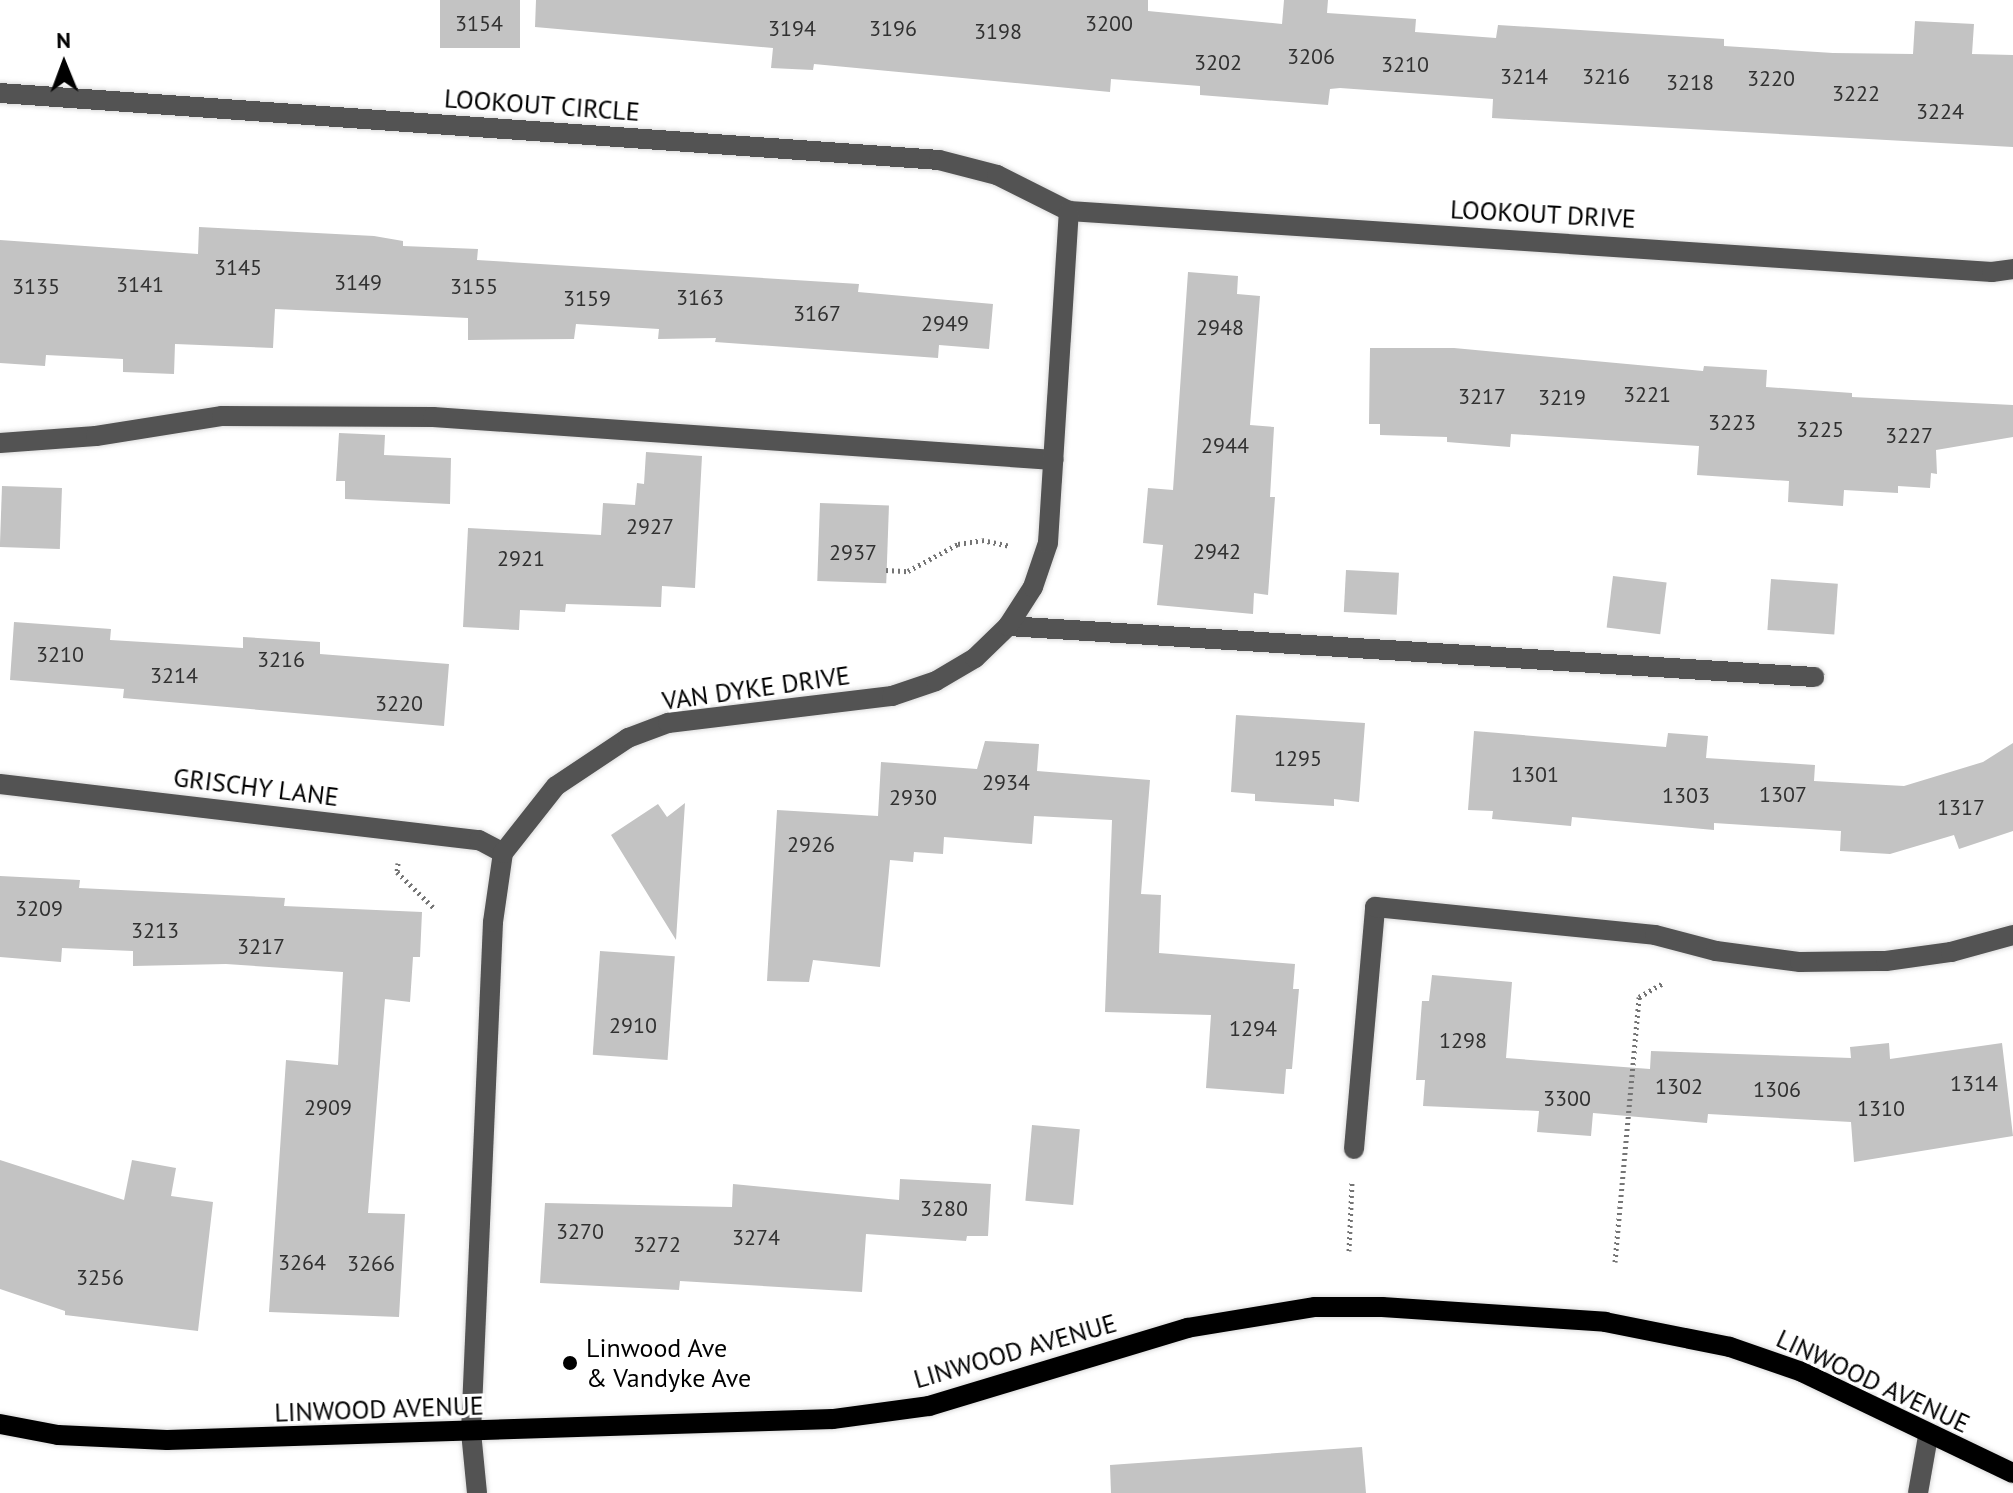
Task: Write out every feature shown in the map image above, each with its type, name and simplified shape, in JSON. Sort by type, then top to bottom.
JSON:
[{"type":"main road","name":"LINWOOD AVENUE","points":[[0,1424],[58,1435],[167,1440],[833,1419],[929,1406],[1187,1328],[1315,1307],[1382,1307],[1605,1322],[1669,1332],[1802,1372],[1928,1436],[2013,1473]]},
{"type":"street","name":"LOOKOUT CIRCLE","points":[[0,93],[939,160],[997,175],[1069,211]]},
{"type":"street","name":"LOOKOUT DRIVE","points":[[1069,211],[1992,272],[2013,269]]},
{"type":"street","name":"VAN DYKE DRIVE","points":[[503,853],[556,786],[628,738],[668,723],[892,696],[936,681],[975,658],[1008,626],[1033,587],[1048,543],[1069,211]]},
{"type":"street","points":[[0,443],[96,436],[222,416],[433,417],[1054,460]]},
{"type":"street","points":[[1008,626],[1814,677]]},
{"type":"street","name":"GRISCHY LANE","points":[[0,784],[479,840],[503,853]]},
{"type":"street","points":[[477,1493],[471,1432],[493,922],[503,853]]},
{"type":"street","points":[[1354,1149],[1375,907],[1655,935],[1716,951],[1800,962],[1886,961],[1951,952],[2013,935]]},
{"type":"street","points":[[1918,1493],[1928,1436]]},
{"type":"path","points":[[886,570],[908,571],[958,544],[982,540],[1010,546]]},
{"type":"path","points":[[400,830],[397,872],[435,909]]},
{"type":"path","points":[[1615,1262],[1639,997],[1663,983]]},
{"type":"path","points":[[1349,1251],[1354,1149]]},
{"type":"building","points":[[440,0],[520,0],[520,48],[440,48]]},
{"type":"building","points":[[536,0],[1148,0],[1148,11],[1282,24],[1284,0],[1328,0],[1327,13],[1416,19],[1415,32],[1496,38],[1498,25],[1724,39],[1724,46],[1833,53],[1913,54],[1915,21],[1974,24],[1972,54],[2013,55],[2013,147],[1492,118],[1493,99],[1340,88],[1330,89],[1328,105],[1200,95],[1200,86],[1111,79],[1110,92],[814,64],[813,70],[771,68],[773,48],[535,27]]},
{"type":"building","points":[[199,227],[374,236],[403,241],[403,246],[478,249],[477,260],[859,284],[858,292],[993,304],[989,349],[939,345],[938,358],[715,342],[716,338],[658,339],[659,329],[576,324],[574,339],[468,340],[468,318],[275,309],[273,348],[175,344],[174,374],[123,372],[123,359],[46,355],[45,366],[0,363],[0,240],[198,254]]},
{"type":"building","points":[[1188,272],[1238,276],[1237,294],[1260,296],[1250,425],[1274,427],[1270,497],[1275,497],[1268,595],[1254,593],[1253,614],[1157,605],[1163,545],[1143,543],[1148,488],[1173,490]]},
{"type":"building","points":[[1370,348],[1454,348],[1703,371],[1704,366],[1767,370],[1766,387],[1852,393],[1852,397],[2013,405],[2013,437],[1936,450],[1937,474],[1931,473],[1930,488],[1898,486],[1898,493],[1844,490],[1843,506],[1788,502],[1789,481],[1697,475],[1699,446],[1511,434],[1510,447],[1447,442],[1447,437],[1380,435],[1380,424],[1369,424]]},
{"type":"building","points":[[339,433],[385,435],[384,455],[451,458],[450,504],[345,499],[345,481],[336,481]]},
{"type":"building","points":[[646,452],[702,456],[695,588],[662,586],[661,607],[566,604],[565,612],[520,610],[519,630],[463,627],[468,528],[601,535],[603,503],[635,505],[637,483],[644,484]]},
{"type":"building","points":[[2,486],[62,488],[60,549],[0,547]]},
{"type":"building","points":[[820,503],[889,505],[886,583],[817,581]]},
{"type":"building","points":[[1346,570],[1399,573],[1397,615],[1344,612]]},
{"type":"building","points":[[1613,576],[1667,583],[1660,634],[1607,628]]},
{"type":"building","points":[[1771,579],[1838,584],[1834,635],[1767,630]]},
{"type":"building","points":[[14,622],[111,629],[110,640],[243,648],[243,637],[320,642],[320,654],[449,664],[444,726],[123,698],[124,689],[10,680]]},
{"type":"building","points":[[1236,715],[1365,723],[1359,802],[1334,799],[1334,806],[1255,801],[1255,794],[1231,792]]},
{"type":"building","points":[[1474,731],[1666,747],[1668,733],[1708,736],[1706,758],[1815,765],[1814,781],[1904,786],[1983,762],[2013,743],[2013,831],[1959,849],[1954,835],[1890,854],[1840,851],[1841,831],[1714,823],[1714,830],[1572,817],[1571,826],[1492,819],[1493,811],[1468,810]]},
{"type":"building","points":[[985,741],[1039,744],[1037,771],[1150,780],[1141,894],[1161,895],[1159,953],[1295,964],[1293,989],[1299,989],[1292,1069],[1286,1069],[1284,1094],[1206,1088],[1211,1015],[1105,1012],[1112,820],[1034,816],[1032,844],[944,837],[943,854],[914,852],[913,862],[890,860],[880,967],[813,960],[809,982],[767,981],[777,810],[878,816],[881,762],[977,769]]},
{"type":"building","points":[[685,803],[676,940],[611,835],[658,804],[667,817]]},
{"type":"building","points":[[0,876],[80,880],[79,888],[285,898],[284,906],[422,912],[420,957],[413,957],[410,1002],[385,999],[368,1213],[405,1214],[399,1317],[269,1312],[286,1060],[338,1065],[343,972],[226,964],[133,966],[133,951],[62,948],[61,962],[0,957]]},
{"type":"building","points":[[600,951],[675,956],[668,1060],[593,1055]]},
{"type":"building","points":[[1432,975],[1512,982],[1506,1058],[1650,1069],[1651,1051],[1851,1058],[1850,1047],[1889,1043],[1890,1059],[2002,1043],[2013,1136],[1854,1162],[1851,1122],[1708,1114],[1707,1123],[1593,1113],[1591,1136],[1537,1132],[1539,1111],[1423,1106],[1425,1080],[1416,1080],[1422,1001],[1429,1001]]},
{"type":"building","points":[[1032,1125],[1080,1129],[1073,1205],[1025,1201]]},
{"type":"building","points":[[0,1160],[124,1200],[132,1160],[176,1168],[171,1196],[213,1202],[198,1331],[65,1315],[65,1311],[0,1289]]},
{"type":"building","points":[[900,1179],[991,1184],[988,1236],[967,1236],[966,1241],[866,1234],[862,1292],[680,1281],[679,1290],[540,1283],[545,1203],[732,1207],[733,1184],[899,1200]]},
{"type":"building","points":[[1362,1447],[1366,1493],[1111,1493],[1110,1465]]},
{"type":"place","name":"Linwood Ave & Vandyke Ave","points":[[570,1363]]}]
